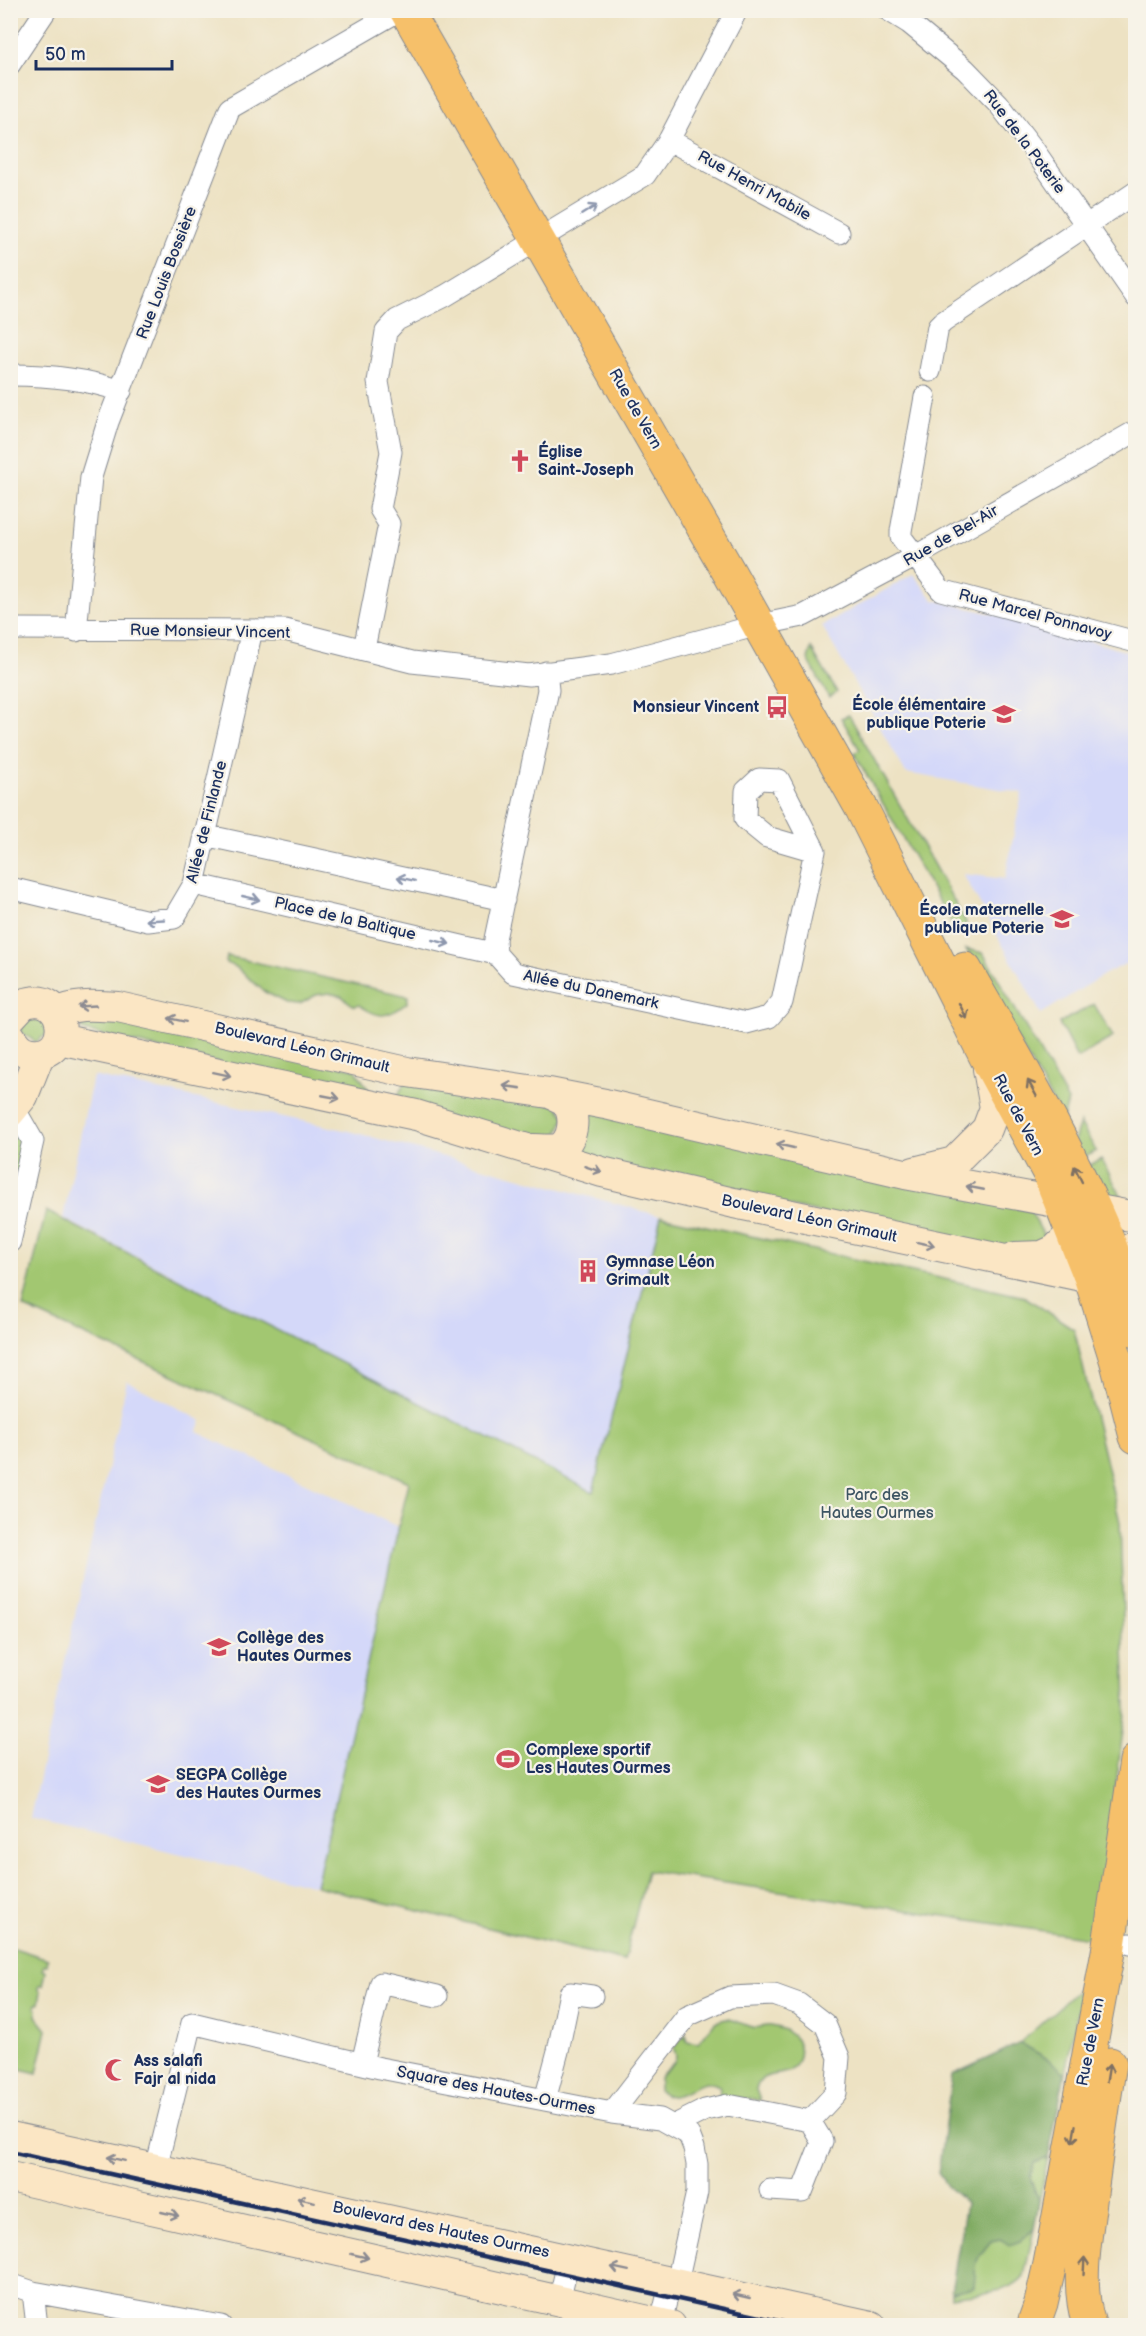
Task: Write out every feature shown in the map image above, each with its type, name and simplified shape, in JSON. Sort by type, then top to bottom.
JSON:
[{"type":"main road","name":"Rue de Vern","points":[[406,10],[862,808],[986,1057],[1049,1173],[1068,1219],[1120,1271],[1116,1359],[1136,1437]]},
{"type":"main road","name":"Rue de Vern","points":[[862,808],[948,939],[1061,1139],[1096,1210],[1120,1271],[1136,1330]]},
{"type":"main road","points":[[12,1100],[22,1096],[37,1038],[53,1008],[42,1002],[15,1005]]},
{"type":"main road","name":"Boulevard Léon Grimault","points":[[37,1038],[67,1008],[118,1007],[407,1072],[549,1093],[605,1104],[905,1174],[1068,1219],[1096,1210],[1136,1217]]},
{"type":"main road","name":"Boulevard Léon Grimault","points":[[37,1038],[382,1107],[602,1172],[734,1203],[992,1258],[1120,1271]]},
{"type":"main road","points":[[905,1174],[954,1162],[987,1129],[995,1108],[986,1057]]},
{"type":"main road","name":"Boulevard Léon Grimault","points":[[530,1149],[558,1149],[567,1142],[572,1132],[571,1115],[566,1102],[549,1093]]},
{"type":"main road","points":[[992,1258],[1042,1256],[1055,1250],[1068,1219]]},
{"type":"main road","name":"Rue de Vern","points":[[1028,2323],[1041,2303],[1050,2264],[1108,1952],[1136,1761]]},
{"type":"main road","name":"Rue de Vern","points":[[1090,2325],[1084,2308],[1083,2294],[1085,2242],[1101,2115],[1133,1945],[1136,1903]]},
{"type":"main road","name":"Boulevard des Hautes Ourmes","points":[[10,2136],[871,2325]]},
{"type":"main road","points":[[10,2177],[559,2301],[612,2318],[658,2324]]},
{"type":"main road","points":[[1028,2323],[1062,2316],[1090,2325]]},
{"type":"street","points":[[10,64],[46,10]]},
{"type":"street","name":"Rue Louis Bossière","points":[[76,631],[91,477],[108,422],[230,108],[400,10]]},
{"type":"street","points":[[364,649],[389,524],[380,509],[391,452],[378,382],[386,332],[398,320],[445,296],[645,175],[669,140],[737,10]]},
{"type":"street","name":"Rue de la Poterie","points":[[888,10],[917,29],[965,69],[998,103],[1136,297]]},
{"type":"street","name":"Rue Henri Mabile","points":[[669,140],[839,233]]},
{"type":"street","points":[[930,371],[939,327],[943,322],[1136,192]]},
{"type":"street","points":[[10,375],[72,380],[107,386],[121,391]]},
{"type":"street","name":"Rue Marcel Ponnavoy","points":[[925,397],[901,526],[901,537],[942,591],[1136,642]]},
{"type":"street","name":"Rue de Bel-Air","points":[[759,625],[803,616],[916,556],[1136,431]]},
{"type":"street","name":"Rue Monsieur Vincent","points":[[10,629],[285,630],[412,662],[529,675],[611,664],[759,625]]},
{"type":"street","name":"Allée de Finlande","points":[[10,888],[148,921],[174,918],[194,884],[252,630]]},
{"type":"street","points":[[496,954],[495,939],[548,690],[546,672]]},
{"type":"street","points":[[204,835],[504,900]]},
{"type":"street","name":"Allée du Danemark","points":[[496,954],[513,973],[746,1023],[769,1017],[782,1002],[815,851]]},
{"type":"street","name":"Place de la Baltique","points":[[194,884],[496,954]]},
{"type":"street","points":[[10,1242],[33,1141],[12,1100]]},
{"type":"street","points":[[371,2066],[381,1983],[437,1996]]},
{"type":"street","points":[[545,2100],[549,2050],[570,1993],[592,1996]]},
{"type":"street","name":"Square des Hautes-Ourmes","points":[[612,2113],[687,2016],[730,1997],[774,1995],[798,2004],[825,2024],[839,2057],[836,2093],[810,2121]]},
{"type":"street","name":"Square des Hautes-Ourmes","points":[[156,2168],[192,2024],[371,2066],[612,2113],[660,2119],[689,2135],[694,2148],[698,2180],[674,2281],[658,2324]]},
{"type":"street","points":[[673,2126],[705,2110],[728,2105],[810,2121],[822,2141],[802,2192],[770,2190]]},
{"type":"street","points":[[559,2301],[569,2258]]},
{"type":"street","points":[[10,2284],[33,2292],[221,2325]]},
{"type":"street","points":[[33,2292],[37,2325]]},
{"type":"shaded area","name":"École élémentaire publique Poterie","points":[[913,574],[934,600],[1014,619],[1135,654],[1135,959],[1105,974],[1041,1014],[963,874],[1005,879],[1022,793],[906,773],[822,626]]},
{"type":"shaded area","points":[[93,1076],[353,1132],[661,1216],[593,1492],[63,1218]]},
{"type":"shaded area","name":"Collège des Hautes Ourmes","points":[[127,1381],[202,1421],[197,1432],[398,1527],[316,1886],[30,1818]]},
{"type":"green space","points":[[811,648],[837,692],[829,698],[808,659]]},
{"type":"green space","points":[[849,715],[966,922],[966,927],[960,931],[955,929],[854,753],[860,750],[841,718]]},
{"type":"green space","points":[[966,949],[983,953],[1068,1101],[1063,1120]]},
{"type":"green space","points":[[227,956],[408,996],[407,1003],[394,1012],[383,1015],[372,1013],[359,1005],[354,1006],[341,996],[329,993],[316,995],[300,1004],[287,1003],[265,992],[236,967],[226,963]]},
{"type":"green space","points":[[1094,1004],[1113,1037],[1077,1058],[1059,1023]]},
{"type":"green space","points":[[85,1013],[355,1069],[375,1100],[81,1030]]},
{"type":"green space","points":[[38,1015],[45,1020],[47,1034],[36,1042],[21,1032],[24,1018]]},
{"type":"green space","points":[[408,1078],[557,1105],[565,1117],[553,1145],[393,1103]]},
{"type":"green space","points":[[577,1107],[1027,1205],[1048,1243],[997,1253],[560,1154]]},
{"type":"green space","points":[[18,1119],[25,1137],[11,1208],[11,1130]]},
{"type":"green space","points":[[1080,1123],[1096,1151],[1083,1158],[1074,1141]]},
{"type":"green space","points":[[1101,1159],[1122,1197],[1120,1201],[1105,1191],[1088,1166]]},
{"type":"green space","name":"Parc des Hautes Ourmes","points":[[46,1211],[593,1492],[661,1216],[1025,1297],[1074,1329],[1120,1522],[1126,1707],[1096,1939],[647,1871],[624,1961],[316,1886],[409,1482],[23,1307]]},
{"type":"green space","points":[[11,1947],[48,1959],[43,1970],[46,1971],[43,1985],[39,1985],[41,1991],[39,2004],[36,2004],[35,2008],[37,2009],[36,2016],[47,2030],[37,2073],[11,2067]]},
{"type":"green space","points":[[1083,1985],[1065,2073],[1048,2059],[1020,2043]]},
{"type":"green space","points":[[726,2019],[752,2027],[771,2026],[788,2032],[796,2040],[800,2050],[796,2065],[791,2070],[771,2075],[759,2082],[756,2090],[760,2100],[718,2097],[719,2086],[711,2083],[696,2086],[674,2096],[666,2095],[659,2090],[659,2078],[675,2061],[676,2054],[673,2049],[685,2035],[687,2041],[698,2043],[715,2022]]},
{"type":"green space","points":[[1020,2043],[1048,2059],[1065,2073],[1048,2158],[1034,2163],[1030,2177],[1039,2202],[1034,2229],[1020,2241],[1010,2245],[1000,2239],[991,2241],[976,2262],[974,2287],[951,2292],[966,2203],[947,2186],[938,2173],[952,2075]]},
{"type":"green space","points":[[1048,2158],[1039,2202],[1030,2177],[1034,2163]]},
{"type":"green space","points":[[1034,2229],[1024,2276],[1018,2282],[1001,2290],[951,2297],[951,2292],[974,2287],[974,2268],[977,2258],[991,2241],[1000,2239],[1020,2241]]},
{"type":"railway","points":[[10,2152],[801,2326]]},
{"type":"place","name":"Église Saint-Joseph","points":[[520,461]]},
{"type":"place","name":"Monsieur Vincent","points":[[777,707]]},
{"type":"place","name":"École élémentaire publique Poterie","points":[[1004,714]]},
{"type":"place","name":"École maternelle publique Poterie","points":[[1062,919]]},
{"type":"place","name":"Gymnase Léon Grimault","points":[[588,1271]]},
{"type":"place","name":"Collège des Hautes Ourmes","points":[[219,1647]]},
{"type":"place","name":"Complexe sportif Les Hautes Ourmes","points":[[508,1759]]},
{"type":"place","name":"SEGPA Collège des Hautes Ourmes","points":[[158,1784]]},
{"type":"place","name":"Ass salafi Fajr al nida","points":[[116,2070]]}]
